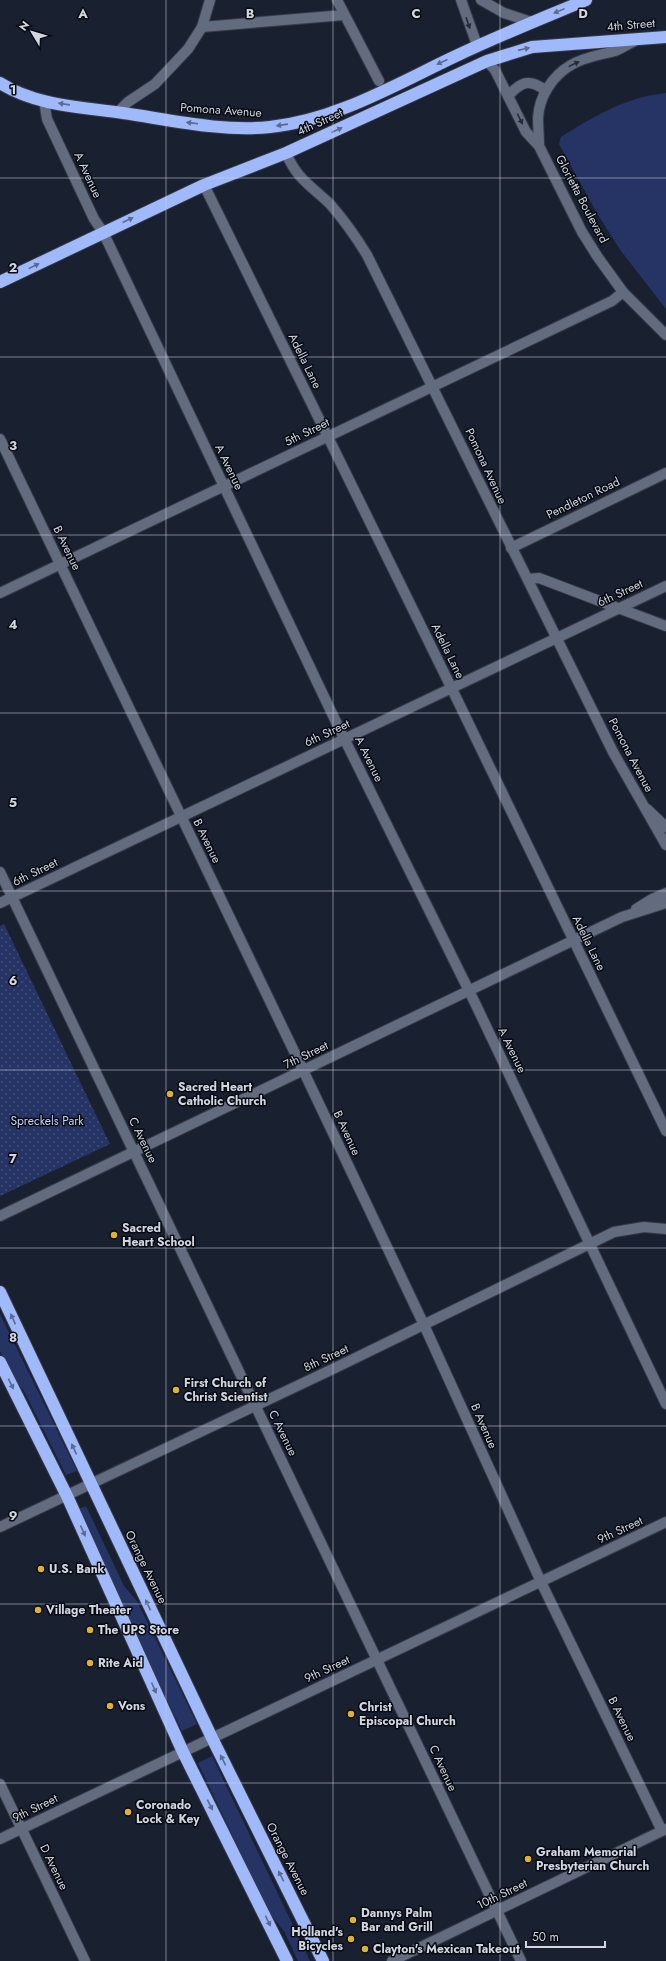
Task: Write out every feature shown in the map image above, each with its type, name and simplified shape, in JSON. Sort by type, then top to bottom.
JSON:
[{"type":"highway","points":[[477,46],[586,0]]},
{"type":"highway","name":"4th Street","points":[[0,282],[204,185],[286,153],[487,61],[532,47],[666,37]]},
{"type":"highway","name":"Pomona Avenue","points":[[0,83],[14,92],[44,102],[250,128],[289,124],[344,108],[477,46]]},
{"type":"highway","name":"Orange Avenue","points":[[0,1292],[212,1738],[323,1961]]},
{"type":"highway","points":[[0,1362],[67,1496],[183,1752],[287,1961]]},
{"type":"street","points":[[118,112],[128,102],[155,84],[188,49],[202,26],[210,0]]},
{"type":"street","points":[[337,0],[380,81]]},
{"type":"street","points":[[461,0],[477,46]]},
{"type":"street","points":[[481,0],[504,13],[531,22]]},
{"type":"street","points":[[202,26],[344,15]]},
{"type":"street","name":"Glorietta Boulevard","points":[[540,146],[538,119],[545,90],[555,78],[570,65],[616,50],[638,39]]},
{"type":"street","name":"Glorietta Boulevard","points":[[487,61],[495,70],[526,132],[540,146],[582,232],[623,292],[666,335]]},
{"type":"street","points":[[508,96],[521,84],[530,82],[545,90]]},
{"type":"street","name":"A Avenue","points":[[44,102],[47,119],[94,218],[103,232],[345,739],[469,991],[666,1404]]},
{"type":"street","name":"Pomona Avenue","points":[[286,153],[292,168],[300,178],[330,204],[354,233],[367,255],[613,752],[666,845]]},
{"type":"street","name":"Adella Lane","points":[[204,185],[451,687],[666,1131]]},
{"type":"street","name":"5th Street","points":[[0,593],[612,301],[623,292]]},
{"type":"street","name":"B Avenue","points":[[0,440],[424,1324],[541,1582],[665,1833]]},
{"type":"street","name":"Pendleton Road","points":[[511,548],[666,472]]},
{"type":"street","points":[[528,579],[540,578],[666,626]]},
{"type":"street","name":"6th Street","points":[[0,904],[451,687],[666,586]]},
{"type":"street","points":[[642,805],[666,834]]},
{"type":"street","name":"Pomona Avenue","points":[[642,805],[666,827]]},
{"type":"street","name":"C Avenue","points":[[0,872],[521,1961]]},
{"type":"street","name":"7th Street","points":[[0,1216],[573,941],[622,917],[652,898],[666,893]]},
{"type":"street","name":"7th Street","points":[[622,917],[666,903]]},
{"type":"street","name":"8th Street","points":[[0,1527],[614,1232],[644,1227],[666,1229]]},
{"type":"street","name":"9th Street","points":[[0,1839],[666,1522]]},
{"type":"street","name":"D Avenue","points":[[0,1784],[85,1961]]},
{"type":"street","name":"10th Street","points":[[392,1961],[665,1833]]},
{"type":"green space","points":[[666,93],[666,309],[621,251],[598,215],[559,144],[561,137],[598,115],[624,103],[651,95]]},
{"type":"green space","name":"Spreckels Park","points":[[4,924],[110,1144],[0,1196],[0,926]]},
{"type":"green space","points":[[0,1314],[77,1471],[66,1475],[24,1391],[11,1374],[0,1351]]},
{"type":"green space","points":[[86,1506],[124,1586],[137,1601],[197,1724],[182,1731],[76,1510]]},
{"type":"green space","points":[[212,1756],[310,1961],[298,1961],[285,1933],[269,1912],[198,1763]]},
{"type":"place","name":"Sacred Heart Catholic Church","points":[[170,1094]]},
{"type":"place","name":"Sacred Heart School","points":[[114,1235]]},
{"type":"place","name":"First Church of Christ Scientist","points":[[176,1390]]},
{"type":"place","name":"U.S. Bank","points":[[41,1569]]},
{"type":"place","name":"Village Theater","points":[[38,1610]]},
{"type":"place","name":"The UPS Store","points":[[90,1630]]},
{"type":"place","name":"Rite Aid","points":[[90,1663]]},
{"type":"place","name":"Vons","points":[[110,1706]]},
{"type":"place","name":"Christ Episcopal Church","points":[[351,1714]]},
{"type":"place","name":"Coronado Lock & Key","points":[[128,1812]]},
{"type":"place","name":"Graham Memorial Presbyterian Church","points":[[528,1859]]},
{"type":"place","name":"Dannys Palm Bar and Grill","points":[[353,1920]]},
{"type":"place","name":"Holland's Bicycles","points":[[351,1939]]},
{"type":"place","name":"Clayton's Mexican Takeout","points":[[365,1949]]}]
